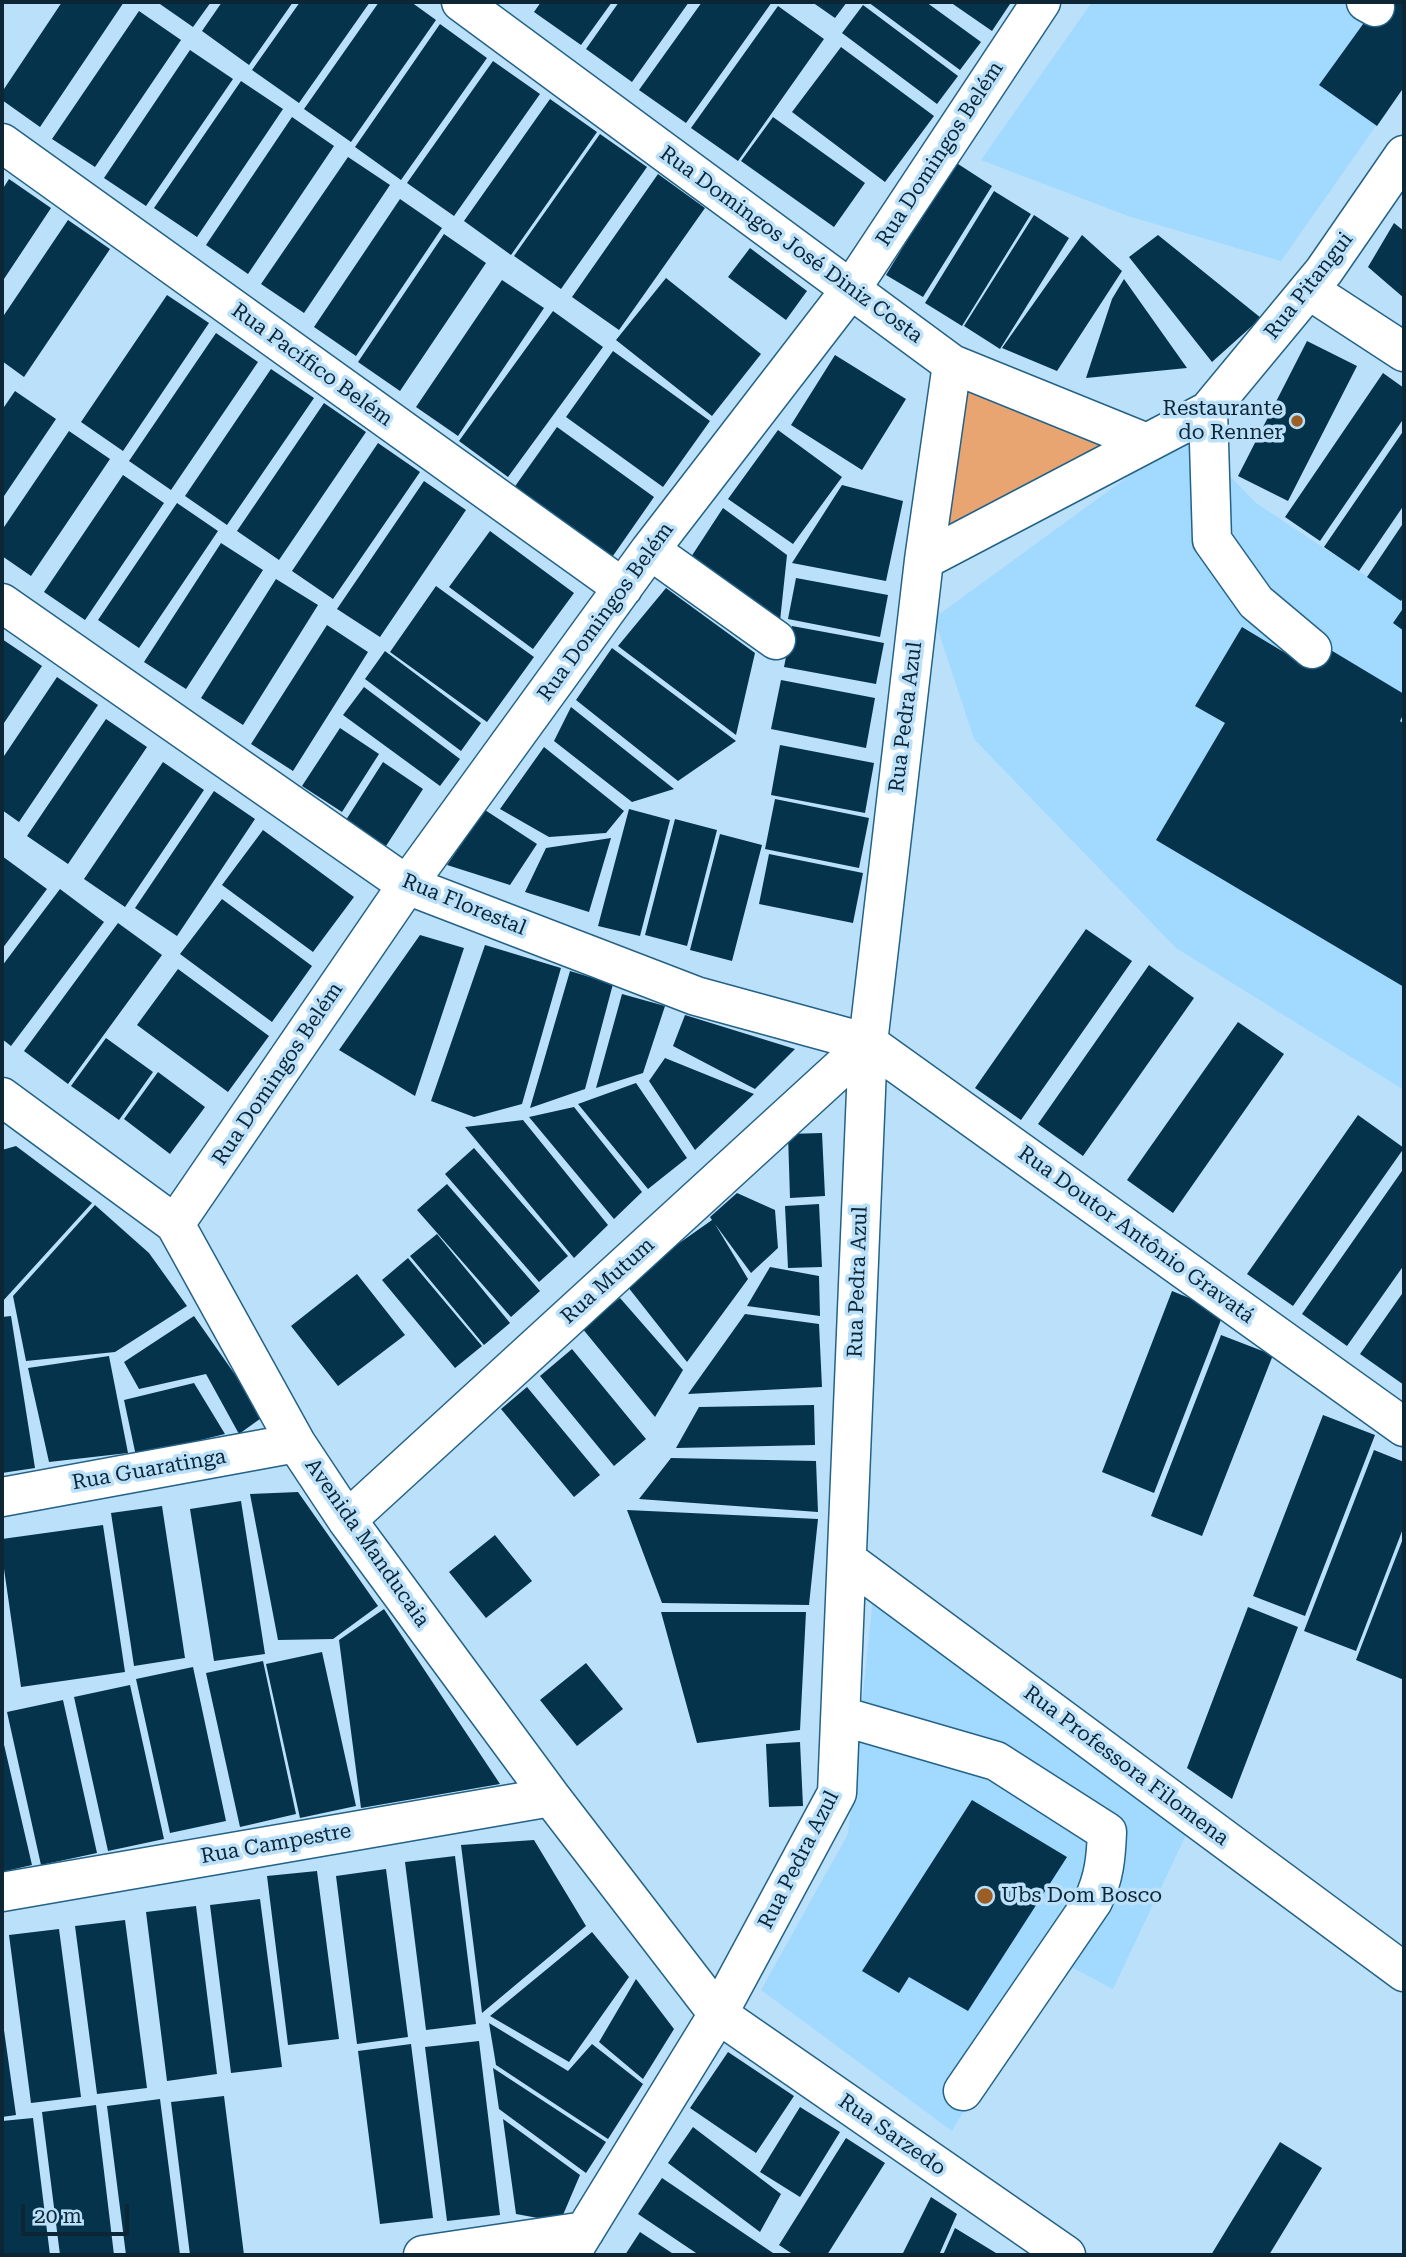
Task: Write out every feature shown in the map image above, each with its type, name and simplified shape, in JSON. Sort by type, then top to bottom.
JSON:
[{"type":"street","name":"Rua Domingos José Diniz Costa","points":[[461,2],[952,364],[1147,443]]},
{"type":"street","name":"Rua Domingos Belém","points":[[175,1224],[407,886],[650,550],[851,289],[1041,2]]},
{"type":"street","name":"Rua Pacífico Belém","points":[[2,143],[623,588]]},
{"type":"street","name":"Rua Pitangui","points":[[1208,411],[1309,290],[1404,155]]},
{"type":"street","points":[[1309,290],[1396,338]]},
{"type":"street","name":"Rua Pedra Azul","points":[[578,2243],[718,2014],[837,1793],[868,1043],[924,560],[952,364]]},
{"type":"street","points":[[924,560],[1208,411],[1212,540],[1256,602],[1311,649]]},
{"type":"street","points":[[650,550],[776,640]]},
{"type":"street","name":"Rua Florestal","points":[[2,603],[407,886],[696,996],[868,1043]]},
{"type":"street","name":"Rua Doutor Antônio Gravatá","points":[[868,1043],[1404,1427]]},
{"type":"street","name":"Rua Mutum","points":[[347,1520],[868,1043]]},
{"type":"street","name":"Avenida Manducaia","points":[[7,1105],[175,1224],[296,1443],[347,1520],[551,1797],[718,2014]]},
{"type":"street","name":"Rua Guaratinga","points":[[2,1497],[296,1443]]},
{"type":"street","name":"Rua Professora Filomena","points":[[847,1560],[1404,1972]]},
{"type":"street","points":[[841,1716],[996,1762],[1107,1832],[1106,1866],[1102,1883],[1093,1901],[963,2091]]},
{"type":"street","name":"Rua Campestre","points":[[2,1892],[551,1797]]},
{"type":"street","name":"Rua Sarzedo","points":[[718,2014],[1066,2255]]},
{"type":"street","points":[[423,2255],[578,2243]]},
{"type":"shaded area","points":[[1092,2],[1404,2],[1404,86],[1281,261],[1128,216],[981,160]]},
{"type":"shaded area","points":[[965,387],[1127,446],[942,532]]},
{"type":"shaded area","points":[[1188,433],[1256,503],[1404,601],[1404,1090],[1176,948],[974,739],[934,618]]},
{"type":"shaded area","name":"Ubs Dom Bosco","points":[[873,1598],[1195,1816],[1113,1989],[1054,1958],[952,2131],[761,1990],[848,1834]]},
{"type":"building","points":[[62,2],[124,2],[40,127],[2,100],[2,92]]},
{"type":"building","points":[[157,2],[211,2],[193,27]]},
{"type":"building","points":[[222,2],[293,2],[249,65],[202,31]]},
{"type":"building","points":[[300,2],[370,2],[299,103],[252,70]]},
{"type":"building","points":[[379,2],[411,2],[436,20],[351,142],[304,109]]},
{"type":"building","points":[[541,2],[612,2],[581,45],[534,12]]},
{"type":"building","points":[[619,2],[689,2],[632,82],[586,49]]},
{"type":"building","points":[[702,2],[772,2],[686,123],[639,90]]},
{"type":"building","points":[[812,2],[847,2],[835,18]]},
{"type":"building","points":[[868,2],[926,2],[981,42],[960,70]]},
{"type":"building","points":[[950,2],[1006,2],[1010,4],[992,31]]},
{"type":"building","points":[[1379,2],[1404,2],[1404,87],[1377,126],[1319,85]]},
{"type":"building","points":[[863,5],[958,76],[937,104],[842,33]]},
{"type":"building","points":[[778,6],[824,39],[738,161],[691,128]]},
{"type":"building","points":[[139,11],[181,40],[95,167],[52,139]]},
{"type":"building","points":[[440,24],[487,58],[401,180],[355,147]]},
{"type":"building","points":[[841,47],[934,116],[885,182],[792,112]]},
{"type":"building","points":[[190,50],[233,79],[146,206],[104,178]]},
{"type":"building","points":[[493,61],[540,94],[454,216],[407,183]]},
{"type":"building","points":[[241,81],[283,109],[197,237],[154,208]]},
{"type":"building","points":[[550,99],[597,132],[511,255],[464,221]]},
{"type":"building","points":[[292,117],[334,146],[248,274],[206,245]]},
{"type":"building","points":[[773,117],[865,183],[834,227],[741,161]]},
{"type":"building","points":[[600,134],[647,167],[561,289],[514,256]]},
{"type":"building","points":[[348,157],[390,185],[304,313],[261,284]]},
{"type":"building","points":[[955,162],[992,186],[923,297],[886,275]]},
{"type":"building","points":[[658,174],[705,208],[619,330],[572,297]]},
{"type":"building","points":[[9,179],[51,208],[2,282],[2,190]]},
{"type":"building","points":[[994,191],[1031,214],[962,326],[925,303]]},
{"type":"building","points":[[400,199],[442,228],[356,356],[314,327]]},
{"type":"building","points":[[1034,215],[1069,238],[1000,349],[964,326]]},
{"type":"building","points":[[68,220],[110,249],[24,377],[2,361],[2,318]]},
{"type":"building","points":[[1394,223],[1404,231],[1404,298],[1368,267]]},
{"type":"building","points":[[444,234],[486,263],[400,391],[358,362]]},
{"type":"building","points":[[1082,235],[1122,271],[1057,371],[1002,348]]},
{"type":"building","points":[[1158,235],[1261,318],[1212,362],[1129,257]]},
{"type":"building","points":[[750,248],[807,291],[786,320],[728,277]]},
{"type":"building","points":[[666,278],[761,354],[712,416],[616,340]]},
{"type":"building","points":[[1124,279],[1187,368],[1086,378],[1112,299]]},
{"type":"building","points":[[502,280],[544,308],[458,436],[416,407]]},
{"type":"building","points":[[167,295],[209,323],[123,451],[81,422]]},
{"type":"building","points":[[553,311],[603,347],[508,477],[459,441]]},
{"type":"building","points":[[216,333],[258,362],[171,490],[129,461]]},
{"type":"building","name":"Restaurante do Renner","points":[[1307,341],[1357,366],[1288,501],[1238,476]]},
{"type":"building","points":[[613,351],[710,421],[663,487],[566,417]]},
{"type":"building","points":[[835,355],[906,399],[862,470],[791,425]]},
{"type":"building","points":[[271,369],[314,398],[227,525],[185,496]]},
{"type":"building","points":[[1383,373],[1404,388],[1404,418],[1320,541],[1285,517]]},
{"type":"building","points":[[15,391],[56,419],[2,499],[2,410]]},
{"type":"building","points":[[324,403],[366,432],[279,560],[237,531]]},
{"type":"building","points":[[557,427],[654,497],[608,563],[511,492]]},
{"type":"building","points":[[778,430],[842,477],[793,544],[728,499]]},
{"type":"building","points":[[1404,430],[1404,505],[1359,571],[1324,547]]},
{"type":"building","points":[[69,431],[110,459],[31,576],[2,556],[2,530]]},
{"type":"building","points":[[378,443],[420,472],[333,599],[292,571]]},
{"type":"building","points":[[123,475],[164,503],[85,620],[44,592]]},
{"type":"building","points":[[424,481],[466,510],[380,637],[337,609]]},
{"type":"building","points":[[842,485],[903,501],[886,581],[792,563]]},
{"type":"building","points":[[177,503],[218,531],[139,648],[98,620]]},
{"type":"building","points":[[723,508],[787,555],[780,621],[691,557]]},
{"type":"building","points":[[1404,522],[1404,596],[1401,601],[1367,577]]},
{"type":"building","points":[[490,531],[574,593],[533,649],[449,587]]},
{"type":"building","points":[[221,543],[263,570],[186,689],[144,662]]},
{"type":"building","points":[[796,578],[888,595],[880,637],[788,619]]},
{"type":"building","points":[[276,579],[318,605],[243,725],[201,698]]},
{"type":"building","points":[[436,586],[534,657],[487,722],[390,652]]},
{"type":"building","points":[[666,588],[755,653],[736,735],[618,646]]},
{"type":"building","points":[[1404,607],[1404,631],[1393,623]]},
{"type":"building","points":[[327,625],[368,652],[293,771],[251,744]]},
{"type":"building","points":[[792,626],[884,643],[876,684],[784,667]]},
{"type":"building","points":[[1242,627],[1297,660],[1319,643],[1404,694],[1404,713],[1400,721],[1404,724],[1404,987],[1156,840],[1225,723],[1195,706]]},
{"type":"building","points":[[2,639],[42,666],[2,726]]},
{"type":"building","points":[[612,648],[736,741],[678,781],[576,700]]},
{"type":"building","points":[[385,651],[481,723],[461,751],[365,679]]},
{"type":"building","points":[[57,677],[98,705],[19,822],[2,810],[2,759]]},
{"type":"building","points":[[781,680],[875,698],[866,748],[771,729]]},
{"type":"building","points":[[364,687],[460,759],[440,786],[343,715]]},
{"type":"building","points":[[571,707],[674,789],[632,802],[554,741]]},
{"type":"building","points":[[106,719],[147,747],[68,864],[27,836]]},
{"type":"building","points":[[340,728],[379,754],[342,812],[302,786]]},
{"type":"building","points":[[780,745],[874,763],[865,813],[771,795]]},
{"type":"building","points":[[544,747],[624,811],[606,833],[549,837],[500,809]]},
{"type":"building","points":[[163,762],[204,790],[125,907],[84,879]]},
{"type":"building","points":[[383,762],[423,789],[386,846],[346,820]]},
{"type":"building","points":[[214,791],[255,819],[177,936],[135,908]]},
{"type":"building","points":[[775,799],[869,818],[859,868],[765,849]]},
{"type":"building","points":[[629,809],[670,820],[640,936],[598,926]]},
{"type":"building","points":[[485,810],[537,844],[510,885],[447,865]]},
{"type":"building","points":[[675,819],[717,830],[687,946],[645,935]]},
{"type":"building","points":[[263,830],[354,897],[313,952],[222,885]]},
{"type":"building","points":[[720,834],[762,845],[732,961],[690,950]]},
{"type":"building","points":[[611,838],[589,912],[525,892],[546,848]]},
{"type":"building","points":[[769,854],[863,873],[853,923],[759,904]]},
{"type":"building","points":[[2,856],[47,889],[2,949]]},
{"type":"building","points":[[60,889],[104,922],[11,1046],[2,1039],[2,966]]},
{"type":"building","points":[[222,899],[312,966],[272,1022],[180,954]]},
{"type":"building","points":[[118,923],[162,955],[68,1084],[24,1051]]},
{"type":"building","points":[[1086,929],[1132,961],[1021,1120],[975,1088]]},
{"type":"building","points":[[420,935],[464,948],[415,1096],[339,1050]]},
{"type":"building","points":[[485,945],[561,968],[522,1104],[474,1117],[431,1101]]},
{"type":"building","points":[[1149,965],[1194,998],[1083,1156],[1038,1124]]},
{"type":"building","points":[[178,969],[269,1036],[228,1092],[137,1025]]},
{"type":"building","points":[[570,971],[613,984],[585,1089],[530,1108]]},
{"type":"building","points":[[622,994],[665,1006],[643,1073],[596,1088]]},
{"type":"building","points":[[685,1015],[795,1049],[755,1089],[673,1046]]},
{"type":"building","points":[[1238,1022],[1284,1054],[1173,1213],[1127,1180]]},
{"type":"building","points":[[106,1038],[153,1072],[119,1120],[71,1086]]},
{"type":"building","points":[[665,1058],[754,1094],[695,1150],[649,1081]]},
{"type":"building","points":[[158,1072],[205,1107],[170,1154],[124,1119]]},
{"type":"building","points":[[636,1083],[687,1158],[648,1189],[578,1104]]},
{"type":"building","points":[[574,1107],[642,1192],[614,1219],[529,1117]]},
{"type":"building","points":[[1358,1115],[1404,1148],[1293,1306],[1247,1274]]},
{"type":"building","points":[[523,1120],[608,1225],[574,1258],[465,1127]]},
{"type":"building","points":[[822,1133],[825,1196],[790,1198],[788,1134]]},
{"type":"building","points":[[16,1146],[92,1203],[2,1302],[2,1150]]},
{"type":"building","points":[[474,1148],[568,1256],[539,1282],[445,1174]]},
{"type":"building","points":[[1404,1168],[1404,1265],[1347,1346],[1302,1314]]},
{"type":"building","points":[[447,1184],[540,1291],[511,1317],[417,1210]]},
{"type":"building","points":[[737,1193],[775,1210],[778,1248],[751,1273],[715,1224],[748,1279],[687,1362],[624,1282],[712,1220],[710,1217]]},
{"type":"building","points":[[819,1204],[822,1267],[788,1268],[785,1206]]},
{"type":"building","points":[[95,1205],[149,1253],[187,1306],[115,1352],[26,1361],[13,1296]]},
{"type":"building","points":[[437,1234],[510,1323],[484,1345],[410,1256]]},
{"type":"building","points":[[408,1258],[482,1346],[455,1368],[382,1280]]},
{"type":"building","points":[[770,1267],[819,1276],[820,1316],[747,1306]]},
{"type":"building","points":[[357,1274],[405,1335],[338,1386],[291,1326]]},
{"type":"building","points":[[1172,1291],[1224,1312],[1154,1493],[1102,1472]]},
{"type":"building","points":[[1404,1291],[1404,1385],[1360,1354]]},
{"type":"building","points":[[620,1298],[683,1370],[655,1417],[582,1328]]},
{"type":"building","points":[[745,1314],[819,1324],[822,1387],[688,1394]]},
{"type":"building","points":[[11,1316],[35,1468],[2,1473],[2,1317]]},
{"type":"building","points":[[194,1316],[264,1416],[239,1434],[206,1374],[139,1389],[124,1362]]},
{"type":"building","points":[[1221,1335],[1273,1355],[1202,1536],[1151,1516]]},
{"type":"building","points":[[572,1349],[646,1439],[614,1466],[540,1376]]},
{"type":"building","points":[[109,1356],[128,1453],[49,1462],[28,1368]]},
{"type":"building","points":[[194,1383],[225,1434],[136,1456],[124,1400]]},
{"type":"building","points":[[527,1387],[600,1475],[574,1497],[501,1409]]},
{"type":"building","points":[[814,1405],[815,1445],[676,1448],[699,1407]]},
{"type":"building","points":[[1323,1415],[1375,1435],[1305,1616],[1253,1596]]},
{"type":"building","points":[[1374,1450],[1404,1462],[1404,1526],[1356,1651],[1304,1631]]},
{"type":"building","points":[[671,1458],[816,1461],[818,1512],[639,1499]]},
{"type":"building","points":[[298,1492],[378,1606],[333,1639],[278,1640],[250,1494]]},
{"type":"building","points":[[241,1501],[265,1654],[214,1661],[190,1509]]},
{"type":"building","points":[[162,1506],[185,1658],[134,1666],[111,1513]]},
{"type":"building","points":[[627,1510],[818,1519],[809,1605],[662,1603]]},
{"type":"building","points":[[103,1525],[125,1672],[21,1687],[2,1539]]},
{"type":"building","points":[[495,1535],[532,1581],[486,1618],[449,1572]]},
{"type":"building","points":[[1404,1536],[1404,1680],[1356,1660]]},
{"type":"building","points":[[1248,1607],[1298,1627],[1232,1799],[1187,1768]]},
{"type":"building","points":[[384,1609],[500,1784],[361,1808],[339,1640]]},
{"type":"building","points":[[661,1612],[806,1612],[800,1730],[697,1743]]},
{"type":"building","points":[[322,1652],[356,1806],[300,1818],[266,1664]]},
{"type":"building","points":[[263,1661],[296,1814],[240,1827],[206,1673]]},
{"type":"building","points":[[586,1663],[623,1709],[577,1746],[540,1700]]},
{"type":"building","points":[[193,1667],[226,1821],[170,1833],[136,1679]]},
{"type":"building","points":[[130,1685],[164,1839],[108,1851],[74,1697]]},
{"type":"building","points":[[63,1700],[97,1853],[41,1865],[7,1712]]},
{"type":"building","points":[[2,1736],[32,1865],[2,1872]]},
{"type":"building","points":[[800,1742],[803,1806],[769,1807],[766,1744]]},
{"type":"building","points":[[972,1800],[1067,1857],[968,2011],[909,1977],[899,1993],[862,1971]]},
{"type":"building","points":[[534,1840],[586,1926],[482,2013],[461,1845]]},
{"type":"building","points":[[455,1856],[476,2024],[426,2030],[405,1862]]},
{"type":"building","points":[[386,1869],[408,2037],[357,2044],[336,1876]]},
{"type":"building","points":[[317,1871],[339,2039],[288,2045],[267,1876]]},
{"type":"building","points":[[260,1899],[282,2067],[231,2073],[210,1905]]},
{"type":"building","points":[[196,1906],[217,2074],[167,2081],[146,1912]]},
{"type":"building","points":[[125,1920],[147,2088],[97,2094],[75,1926]]},
{"type":"building","points":[[59,1929],[81,2097],[31,2103],[9,1935]]},
{"type":"building","points":[[592,1932],[629,1977],[569,2062],[490,2016]]},
{"type":"building","points":[[636,1979],[674,2029],[643,2079],[599,2042]]},
{"type":"building","points":[[2,2016],[16,2115],[2,2117]]},
{"type":"building","points":[[489,2023],[568,2071],[592,2044],[643,2084],[608,2139],[496,2065]]},
{"type":"building","points":[[479,2041],[500,2215],[447,2221],[425,2047]]},
{"type":"building","points":[[411,2044],[433,2218],[380,2224],[358,2051]]},
{"type":"building","points":[[728,2052],[794,2096],[756,2153],[690,2108]]},
{"type":"building","points":[[493,2068],[606,2142],[586,2173],[499,2109]]},
{"type":"building","points":[[224,2096],[244,2255],[190,2255],[171,2102]]},
{"type":"building","points":[[160,2099],[180,2255],[126,2255],[107,2106]]},
{"type":"building","points":[[96,2105],[114,2255],[60,2255],[42,2112]]},
{"type":"building","points":[[800,2107],[840,2132],[800,2197],[760,2172]]},
{"type":"building","points":[[33,2118],[50,2255],[2,2255],[2,2121]]},
{"type":"building","points":[[503,2119],[580,2175],[560,2222],[516,2214]]},
{"type":"building","points":[[693,2127],[781,2194],[760,2232],[668,2163]]},
{"type":"building","points":[[846,2138],[885,2163],[827,2255],[794,2255],[779,2245]]},
{"type":"building","points":[[1280,2142],[1322,2168],[1269,2255],[1211,2255]]},
{"type":"building","points":[[662,2178],[776,2255],[699,2255],[638,2214]]},
{"type":"building","points":[[931,2197],[957,2214],[939,2255],[902,2255]]},
{"type":"building","points":[[955,2228],[996,2253],[995,2255],[943,2255]]},
{"type":"building","points":[[640,2232],[675,2255],[625,2255]]},
{"type":"place","name":"Restaurante do Renner","points":[[1297,421]]},
{"type":"place","name":"Ubs Dom Bosco","points":[[985,1896]]}]
